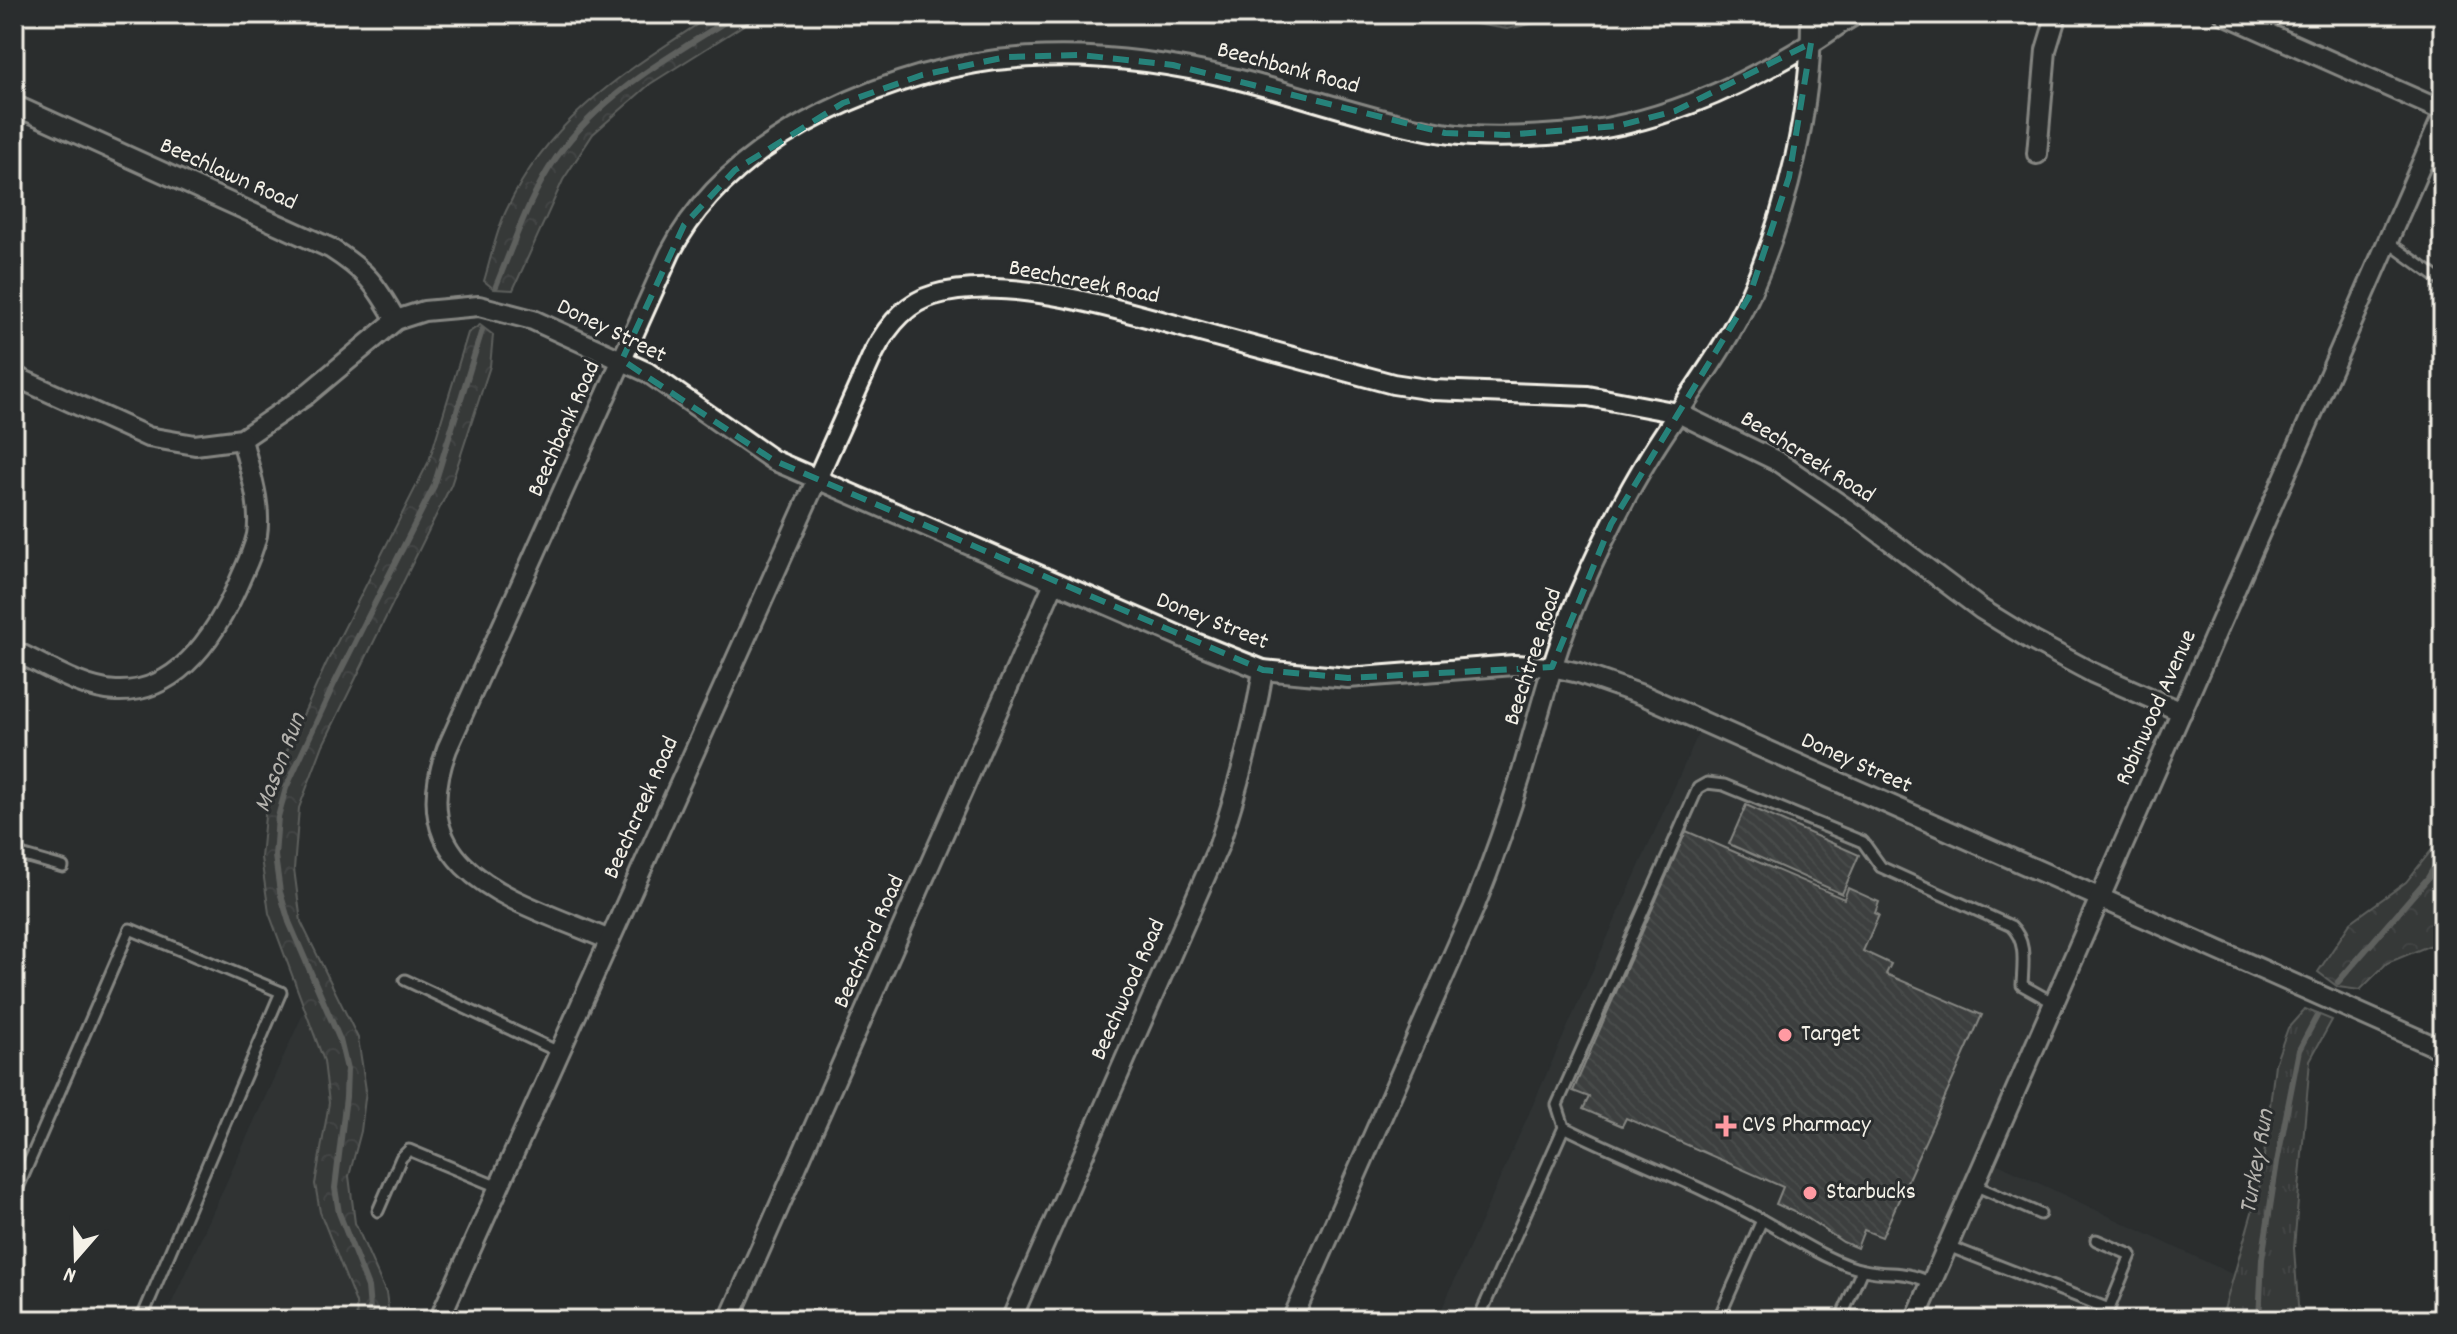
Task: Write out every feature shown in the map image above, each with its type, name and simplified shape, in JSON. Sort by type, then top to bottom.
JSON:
[{"type":"street","name":"Beechtree Road","points":[[1292,1320],[1499,845],[1552,667],[1578,596],[1611,524],[1749,297],[1774,232],[1800,128],[1811,43],[1811,14]]},
{"type":"street","name":"Beechbank Road","points":[[609,940],[502,893],[474,876],[456,859],[446,844],[435,805],[439,771],[684,225],[735,170],[807,121],[882,87],[1006,57],[1081,55],[1173,65],[1445,133],[1560,134],[1617,126],[1675,111],[1718,94],[1857,14]]},
{"type":"street","points":[[2037,154],[2046,50],[2057,14]]},
{"type":"street","points":[[2224,14],[2443,113]]},
{"type":"street","name":"Beechlawn Road","points":[[14,105],[330,248],[361,267],[396,320]]},
{"type":"street","name":"Robinwood Avenue","points":[[1915,1320],[2443,113]]},
{"type":"street","name":"Beechcreek Road","points":[[439,1320],[884,334],[897,317],[932,295],[955,291],[1026,291],[1109,308],[1393,384],[1433,390],[1588,396],[1678,413],[1777,461],[1860,518],[1981,609],[2033,641],[2093,673],[2182,712]]},
{"type":"street","name":"Doney Street","points":[[14,376],[148,437],[195,445],[242,439],[305,396],[396,320],[424,311],[479,306],[533,320],[647,372],[773,460],[1263,670],[1348,678],[1514,665],[1552,667],[1579,673],[1645,696],[2443,1050]]},
{"type":"street","points":[[14,651],[87,684],[114,691],[139,690],[165,680],[185,666],[214,631],[234,595],[257,535],[258,507],[242,439]]},
{"type":"street","name":"Beechford Road","points":[[729,1320],[1054,583]]},
{"type":"street","name":"Beechwood Road","points":[[1011,1320],[1219,845],[1256,719],[1263,670]]},
{"type":"lane","points":[[2388,242],[2443,282]]},
{"type":"lane","points":[[1478,1320],[1564,1127],[1557,1105],[1698,788],[1707,783],[1724,785],[1863,842],[1881,867],[2011,926],[2020,935],[2024,955],[2022,985],[2054,1003]]},
{"type":"lane","points":[[14,853],[63,867]]},
{"type":"lane","points":[[14,1197],[130,929],[281,992],[141,1320]]},
{"type":"lane","points":[[405,980],[559,1052]]},
{"type":"lane","points":[[1564,1127],[1614,1152],[1716,1194],[1811,1248],[1862,1270],[1910,1273],[1931,1283]]},
{"type":"lane","points":[[378,1211],[401,1158],[409,1150],[498,1187]]},
{"type":"lane","points":[[1974,1185],[2040,1214]]},
{"type":"lane","points":[[1718,1320],[1762,1220]]},
{"type":"lane","points":[[1948,1246],[2109,1309],[2131,1255],[2096,1240]]},
{"type":"lane","points":[[1840,1320],[1862,1270]]},
{"type":"highlighted area","points":[[1811,43],[1789,177],[1749,297],[1611,524],[1552,667],[1348,678],[1263,670],[773,460],[622,360],[684,225],[735,170],[843,103],[922,75],[1006,57],[1081,55],[1173,65],[1445,133],[1506,135],[1617,126],[1675,111]]},
{"type":"shaded area","points":[[1703,723],[2096,900],[1985,1158],[2234,1275],[2221,1320],[1437,1320]]},
{"type":"shaded area","points":[[306,1007],[324,1061],[329,1103],[315,1184],[320,1212],[356,1303],[357,1320],[164,1320]]},
{"type":"green space","points":[[713,14],[761,14],[650,84],[593,134],[563,180],[513,290],[494,289],[484,281],[506,211],[524,177],[545,148],[594,98]]},
{"type":"green space","points":[[1413,14],[1579,14],[1507,29]]},
{"type":"green space","points":[[480,325],[493,335],[490,366],[451,485],[323,745],[299,808],[294,869],[301,922],[358,1038],[366,1090],[361,1131],[349,1176],[355,1223],[386,1293],[390,1320],[357,1320],[356,1303],[320,1212],[315,1184],[329,1103],[324,1061],[269,913],[261,858],[267,795],[326,664],[429,461],[468,333]]},
{"type":"green space","points":[[2443,830],[2443,940],[2387,963],[2360,990],[2338,987],[2318,972],[2351,922],[2406,882],[2434,847]]},
{"type":"green space","points":[[2305,1009],[2332,1020],[2310,1060],[2294,1248],[2299,1320],[2221,1320],[2261,1181],[2275,1064],[2288,1028]]},
{"type":"building","points":[[1746,805],[1859,855],[1842,894],[1729,844]]},
{"type":"building","name":"Target","points":[[1686,831],[1844,899],[1848,888],[1879,902],[1875,913],[1879,915],[1863,951],[1891,964],[1886,974],[1982,1015],[1882,1237],[1864,1230],[1857,1248],[1843,1242],[1807,1218],[1776,1204],[1783,1187],[1626,1118],[1622,1126],[1583,1109],[1589,1097],[1573,1091]]},
{"type":"waterway","name":"Mason Run","points":[[496,286],[538,188],[574,135],[639,77],[738,14]]},
{"type":"waterway","name":"Mason Run","points":[[371,1320],[368,1287],[339,1213],[335,1188],[347,1069],[340,1040],[289,922],[280,892],[275,856],[278,817],[286,788],[333,686],[434,486],[482,330]]},
{"type":"waterway","name":"Turkey Run","points":[[2338,982],[2428,878],[2443,852]]},
{"type":"waterway","name":"Turkey Run","points":[[2259,1320],[2262,1259],[2277,1162],[2299,1050],[2317,1016]]},
{"type":"place","name":"Target","points":[[1785,1035]]},
{"type":"place","name":"CVS Pharmacy","points":[[1726,1126]]},
{"type":"place","name":"Starbucks","points":[[1810,1193]]}]
